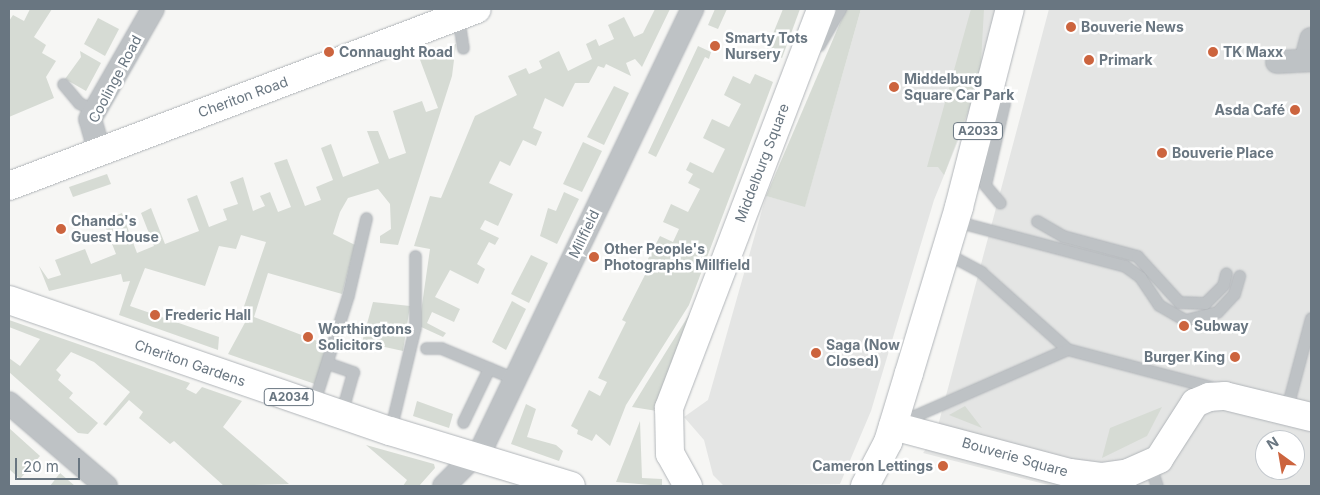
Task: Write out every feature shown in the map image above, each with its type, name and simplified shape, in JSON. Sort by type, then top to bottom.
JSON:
[{"type":"main road","name":"Middelburg Square","points":[[688,486],[670,454],[669,408],[821,9]]},
{"type":"main road","name":"A2033","points":[[882,486],[890,434],[946,253],[1010,9]]},
{"type":"main road","name":"Cheriton Road","points":[[9,186],[99,150],[468,13]]},
{"type":"main road","name":"Cheriton Gardens","points":[[9,300],[341,414],[474,458],[571,486]]},
{"type":"main road","name":"Bouverie Square","points":[[890,434],[1070,473],[1154,476],[1168,448],[1196,403],[1225,396]]},
{"type":"main road","points":[[1225,396],[1298,414]]},
{"type":"main road","name":"A2033","points":[[865,486],[890,434]]},
{"type":"street","name":"Coolinge Road","points":[[99,150],[89,128],[96,111],[153,9]]},
{"type":"street","name":"Millfield","points":[[444,486],[474,458],[515,379],[692,9]]},
{"type":"street","points":[[1277,62],[1310,52]]},
{"type":"street","points":[[9,403],[106,486]]},
{"type":"lane","points":[[788,93],[840,9]]},
{"type":"lane","points":[[995,9],[1001,43]]},
{"type":"lane","points":[[462,48],[468,13]]},
{"type":"lane","points":[[993,69],[1004,103],[985,185],[1000,203]]},
{"type":"lane","points":[[63,84],[79,103],[96,111]]},
{"type":"lane","points":[[314,405],[366,218]]},
{"type":"lane","points":[[955,221],[1125,266],[1140,277],[1159,305],[1185,320],[1217,312],[1234,294],[1239,276]]},
{"type":"lane","points":[[1037,221],[1063,236],[1137,256],[1179,302],[1205,303],[1223,285],[1226,273]]},
{"type":"lane","points":[[946,253],[981,272],[1068,349],[1212,385],[1225,396]]},
{"type":"lane","points":[[390,430],[415,326],[416,256]]},
{"type":"lane","points":[[1298,414],[1311,318]]},
{"type":"lane","points":[[426,348],[440,348],[515,379]]},
{"type":"lane","points":[[890,434],[1068,349]]},
{"type":"lane","points":[[327,363],[353,372],[341,414]]},
{"type":"lane","points":[[463,422],[489,368]]},
{"type":"shaded area","points":[[30,9],[52,9],[34,37],[46,45],[42,53],[56,61],[46,77],[54,98],[9,117],[9,21],[13,15],[24,21]]},
{"type":"shaded area","points":[[655,9],[670,9],[642,67],[635,59],[626,63],[631,76],[606,64],[604,68],[598,66],[589,83],[575,83],[563,107],[545,98],[533,128],[542,132],[536,146],[523,140],[510,166],[500,161],[489,183],[513,194],[498,226],[485,220],[480,229],[499,238],[495,245],[489,242],[477,264],[485,269],[478,284],[450,270],[435,297],[460,309],[454,322],[432,312],[427,323],[446,333],[443,337],[419,326],[430,249],[414,246],[430,196],[441,198],[475,116],[517,95],[508,76],[526,68],[529,74],[536,71],[542,68],[539,61],[559,51],[568,71],[592,59],[586,44],[596,39],[599,46],[614,39],[608,25],[624,17],[634,37],[643,33]]},
{"type":"shaded area","points":[[715,9],[727,9],[718,29],[708,25]]},
{"type":"shaded area","points":[[783,9],[800,9],[782,58],[766,51]]},
{"type":"shaded area","points":[[846,9],[861,9],[805,207],[766,196]]},
{"type":"shaded area","points":[[861,9],[995,9],[984,77],[934,200],[871,411],[840,484],[724,486],[713,475],[704,440],[684,417],[708,400],[766,196],[805,206]]},
{"type":"shaded area","points":[[971,9],[984,9],[980,80],[944,175],[938,167],[927,167]]},
{"type":"shaded area","points":[[1049,9],[1311,9],[1311,486],[1052,486],[923,453],[935,437]]},
{"type":"shaded area","points":[[98,18],[119,29],[105,56],[84,44]]},
{"type":"shaded area","points":[[456,44],[452,76],[398,245],[380,243],[380,236],[391,229],[390,204],[378,189],[348,198],[340,212],[333,234],[355,245],[342,294],[268,273],[254,317],[328,345],[315,384],[228,354],[248,317],[241,315],[266,242],[241,235],[236,249],[219,246],[205,286],[145,268],[130,306],[219,337],[218,350],[119,315],[130,281],[123,282],[121,274],[49,291],[39,266],[48,279],[61,275],[55,260],[85,249],[91,264],[116,254],[103,221],[122,213],[137,253],[154,246],[141,213],[151,208],[165,244],[199,231],[187,199],[197,195],[209,227],[227,220],[223,209],[238,204],[230,182],[243,177],[253,211],[265,206],[260,196],[270,192],[278,212],[291,207],[274,163],[287,159],[305,206],[321,200],[316,187],[333,180],[321,148],[331,144],[343,177],[379,163],[367,131],[378,131],[389,159],[406,153],[393,111],[422,101],[426,112],[438,108],[419,57]]},
{"type":"shaded area","points":[[698,46],[711,52],[709,59],[705,57],[656,157],[648,153]]},
{"type":"shaded area","points":[[80,51],[101,63],[86,91],[65,79],[81,57]]},
{"type":"shaded area","points":[[755,74],[773,82],[689,305],[626,405],[610,446],[596,434],[592,441],[577,434],[578,430],[571,426],[589,390],[600,396],[607,382],[598,378],[626,322],[622,320],[648,269],[648,259],[660,236],[673,242],[679,229],[663,222],[671,204],[688,212],[700,189],[688,183],[693,174],[686,170],[690,162],[713,173],[725,149],[703,138],[712,119],[729,127],[741,104],[724,95],[733,76],[750,84]]},
{"type":"shaded area","points":[[614,86],[629,93],[604,145],[587,137]]},
{"type":"shaded area","points":[[583,142],[602,151],[582,192],[563,184]]},
{"type":"shaded area","points":[[107,174],[111,184],[73,197],[69,187]]},
{"type":"shaded area","points":[[564,192],[579,199],[557,244],[540,236],[548,208],[556,211]]},
{"type":"shaded area","points":[[531,255],[548,263],[529,303],[511,294]]},
{"type":"shaded area","points":[[512,301],[526,309],[506,350],[492,342]]},
{"type":"shaded area","points":[[373,302],[410,306],[403,351],[362,342]]},
{"type":"shaded area","points":[[692,310],[657,411],[632,407],[646,384]]},
{"type":"shaded area","points":[[9,320],[190,383],[186,389],[196,394],[202,387],[242,401],[223,427],[289,484],[224,486],[174,441],[170,444],[139,418],[143,412],[129,400],[106,426],[103,424],[130,392],[94,362],[71,352],[56,370],[61,375],[58,380],[73,393],[69,398],[98,423],[88,434],[78,433],[9,372],[9,358],[20,366],[40,339],[9,327]]},
{"type":"shaded area","points":[[417,401],[453,414],[449,428],[413,416]]},
{"type":"shaded area","points":[[526,404],[536,409],[527,437],[556,445],[563,451],[559,461],[511,444]]},
{"type":"shaded area","points":[[965,406],[982,428],[949,415]]},
{"type":"shaded area","points":[[1162,407],[1147,436],[1102,458],[1110,428]]},
{"type":"shaded area","points":[[640,421],[642,478],[662,479],[662,486],[616,482]]},
{"type":"shaded area","points":[[9,428],[40,456],[20,479],[9,469]]},
{"type":"shaded area","points":[[366,445],[434,464],[435,468],[419,486],[403,486],[407,480]]},
{"type":"shaded area","points":[[60,473],[75,486],[50,486]]},
{"type":"place","name":"Bouverie News","points":[[1071,27]]},
{"type":"place","name":"Smarty Tots Nursery","points":[[715,46]]},
{"type":"place","name":"Connaught Road","points":[[329,52]]},
{"type":"place","name":"TK Maxx","points":[[1213,52]]},
{"type":"place","name":"Primark","points":[[1089,60]]},
{"type":"place","name":"Middelburg Square Car Park","points":[[894,87]]},
{"type":"place","name":"Asda Café","points":[[1295,110]]},
{"type":"place","name":"Bouverie Place","points":[[1162,153]]},
{"type":"place","name":"Chando's Guest House","points":[[61,229]]},
{"type":"place","name":"Other People's Photographs Millfield","points":[[594,257]]},
{"type":"place","name":"Frederic Hall","points":[[155,315]]},
{"type":"place","name":"Subway","points":[[1184,326]]},
{"type":"place","name":"Worthingtons Solicitors","points":[[308,337]]},
{"type":"place","name":"Saga (Now Closed)","points":[[816,353]]},
{"type":"place","name":"Burger King","points":[[1235,357]]},
{"type":"place","name":"Cameron Lettings","points":[[943,466]]}]
